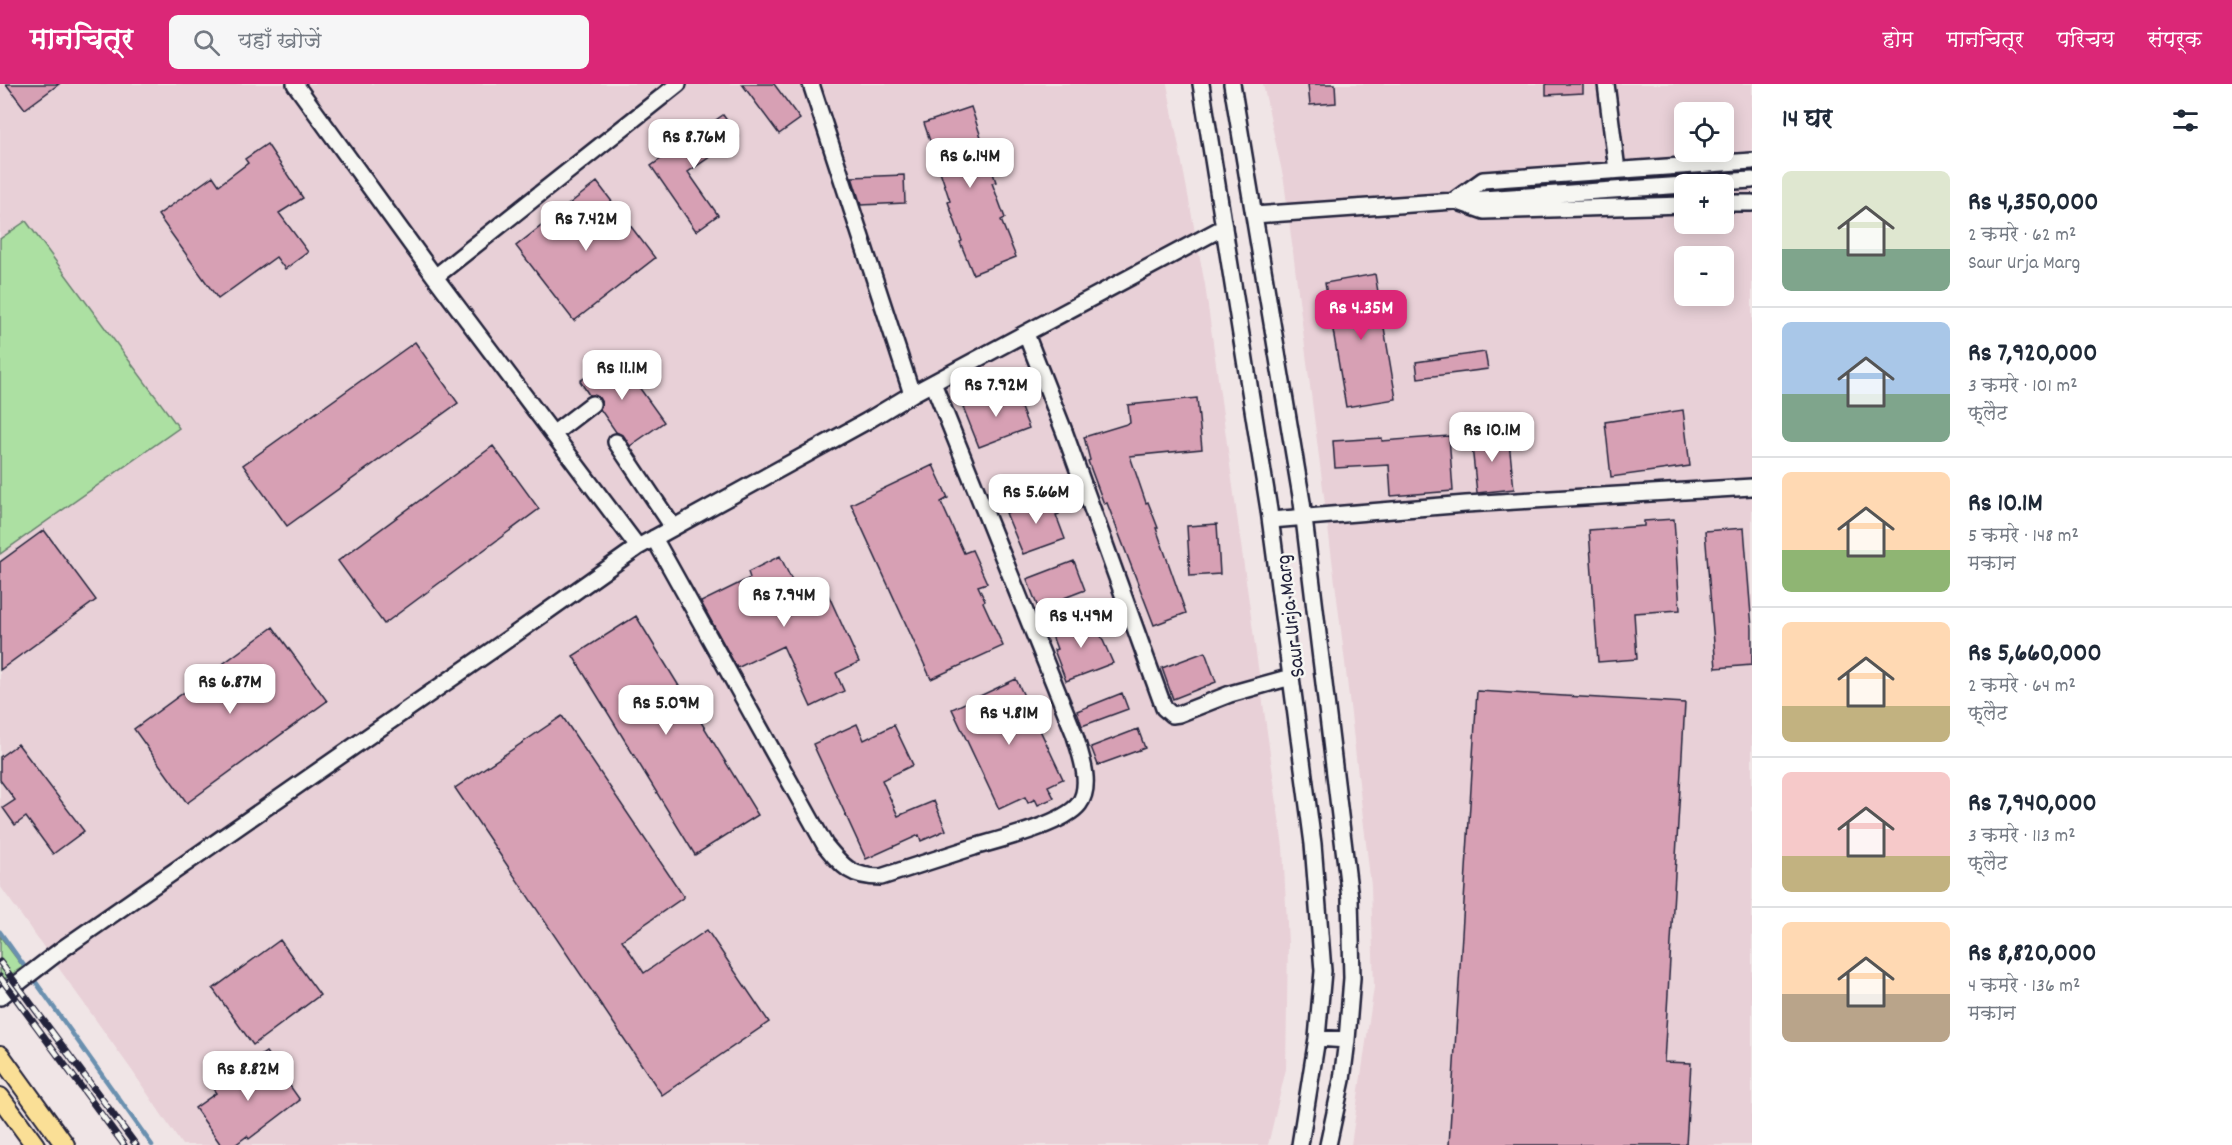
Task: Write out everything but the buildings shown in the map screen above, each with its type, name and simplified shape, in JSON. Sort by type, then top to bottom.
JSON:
[{"type":"main road","points":[[0,1055],[65,1145]]},
{"type":"main road","points":[[0,1097],[35,1145]]},
{"type":"street","points":[[295,84],[435,277],[638,547]]},
{"type":"street","points":[[435,277],[678,84]]},
{"type":"street","points":[[811,84],[912,394]]},
{"type":"street","name":"Saur Urja Marg","points":[[1201,84],[1271,520],[1313,844],[1323,971],[1317,1038],[1300,1145]]},
{"type":"street","name":"Saur Urja Marg","points":[[1232,84],[1303,518],[1350,898],[1352,978],[1347,1040],[1342,1080],[1328,1145]]},
{"type":"street","points":[[1606,84],[1617,170]]},
{"type":"street","points":[[1455,200],[1483,180],[1752,161]]},
{"type":"street","points":[[1734,181],[1752,180]]},
{"type":"street","points":[[1254,215],[1674,186]]},
{"type":"street","points":[[1455,200],[1484,211],[1674,205]]},
{"type":"street","points":[[1734,203],[1752,202]]},
{"type":"street","points":[[0,997],[638,547],[912,394],[1224,227]]},
{"type":"street","points":[[1026,334],[1064,431],[1164,708],[1172,715],[1179,714],[1230,694],[1291,677]]},
{"type":"street","points":[[654,538],[825,845],[842,865],[854,874],[881,877],[1006,839],[1070,812],[1079,804],[1084,793],[1085,784],[1079,750],[933,383]]},
{"type":"street","points":[[553,434],[592,404]]},
{"type":"street","points":[[616,442],[673,527]]},
{"type":"street","points":[[1271,520],[1466,504],[1752,487]]},
{"type":"street","points":[[1317,1038],[1347,1040]]},
{"type":"shaded area","points":[[0,84],[1167,84],[1205,285],[1283,847],[1288,943],[1286,1069],[1268,1145],[182,1145],[133,1072],[0,886]]},
{"type":"shaded area","points":[[1263,84],[1752,84],[1752,1145],[1351,1145],[1374,987],[1371,886],[1284,181]]},
{"type":"green space","points":[[26,221],[179,428],[0,554],[0,239]]},
{"type":"green space","points":[[0,936],[23,967],[0,982]]},
{"type":"waterway","points":[[0,932],[152,1145]]},
{"type":"railway","points":[[0,962],[136,1145]]},
{"type":"railway","points":[[0,977],[124,1145]]}]
